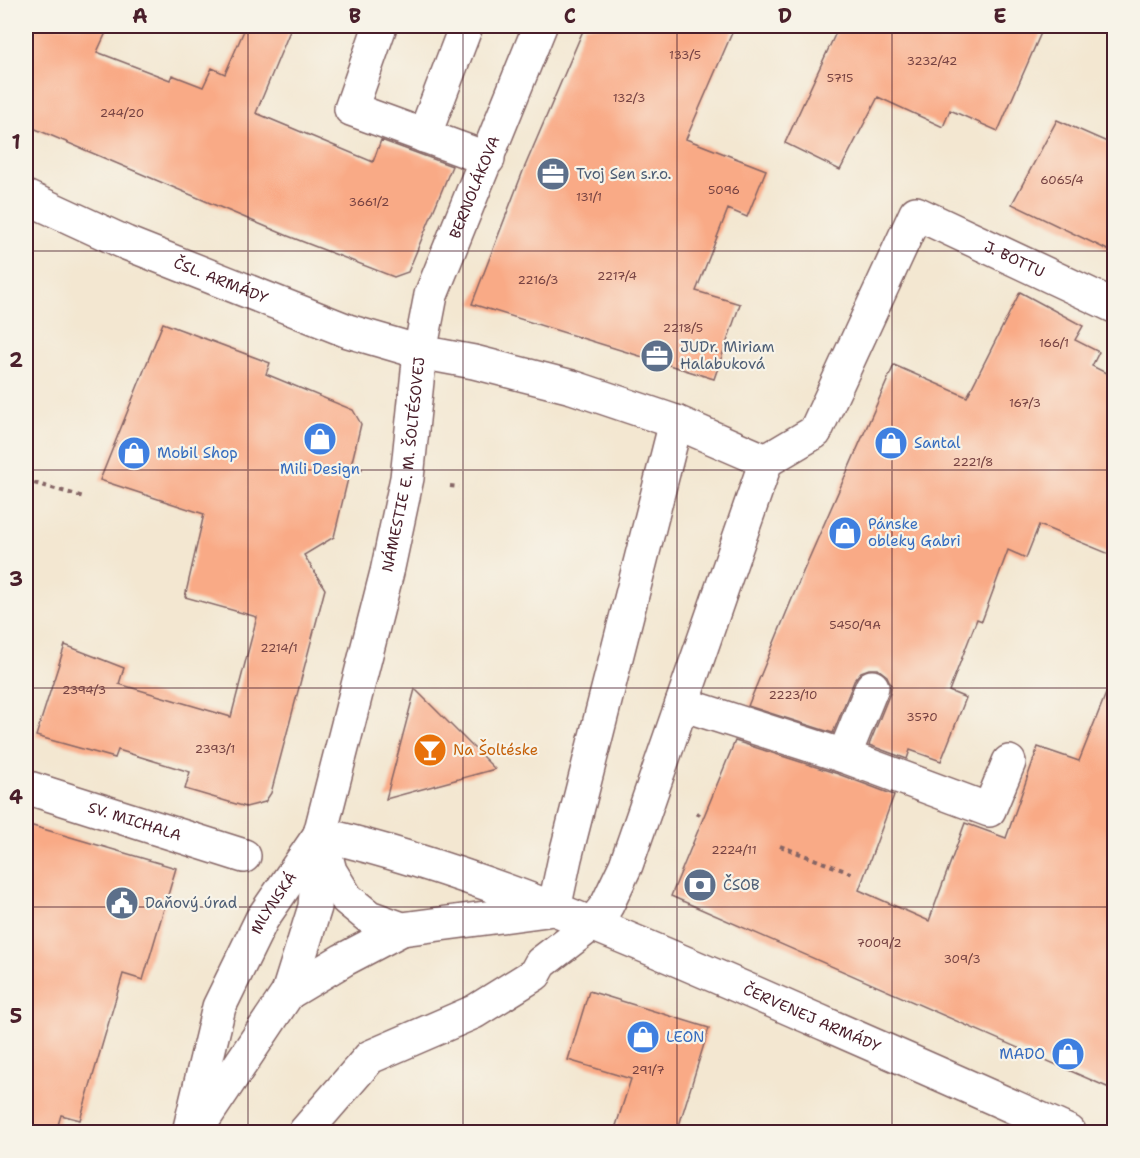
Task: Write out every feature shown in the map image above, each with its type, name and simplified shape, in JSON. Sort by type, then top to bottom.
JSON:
[{"type":"street","points":[[380,26],[351,109],[488,159]]},
{"type":"street","points":[[424,136],[466,26]]},
{"type":"street","name":"BERNOLÁKOVA","points":[[420,352],[431,295],[540,26]]},
{"type":"street","name":"ČSL. ARMÁDY","points":[[26,196],[126,243],[348,331],[420,352]]},
{"type":"street","name":"J. BOTTU","points":[[766,461],[815,432],[916,213],[1114,306]]},
{"type":"street","name":"NÁMESTIE E. M. ŠOLTÉSOVEJ","points":[[320,834],[387,572],[407,478],[420,352],[474,362],[572,387],[676,422],[766,461]]},
{"type":"street","points":[[554,909],[676,422]]},
{"type":"street","points":[[305,1132],[370,1057],[474,1012],[536,974],[541,963],[593,923],[607,904],[620,880],[766,461]]},
{"type":"street","points":[[844,756],[872,687]]},
{"type":"street","points":[[682,704],[844,756],[989,810],[1009,762]]},
{"type":"street","name":"SV. MICHALA","points":[[26,788],[244,856]]},
{"type":"street","name":"ČERVENEJ ARMÁDY","points":[[554,909],[402,929],[369,917],[347,899],[330,871],[320,834],[446,870],[593,923],[1069,1132]]},
{"type":"street","name":"MLYNSKÁ","points":[[195,1132],[288,993],[315,907],[320,834]]},
{"type":"street","name":"MLYNSKÁ","points":[[189,1132],[219,1007],[262,919],[320,834]]},
{"type":"street","name":"MLYNSKÁ","points":[[288,993],[343,960],[402,929]]},
{"type":"path","points":[[358,469],[364,471]]},
{"type":"path","points":[[34,483],[84,497]]},
{"type":"path","points":[[450,486],[459,487]]},
{"type":"path","points":[[696,813],[704,816]]},
{"type":"path","points":[[780,846],[853,874]]},
{"type":"building","points":[[26,26],[109,26],[97,52],[170,80],[172,75],[203,87],[212,68],[225,74],[246,26],[292,26],[256,113],[373,162],[381,140],[452,166],[408,272],[394,277],[288,236],[26,125]]},
{"type":"building","points":[[585,26],[735,26],[686,139],[766,170],[747,217],[728,209],[696,291],[740,304],[714,379],[472,304],[523,171]]},
{"type":"building","points":[[839,26],[1044,26],[998,131],[950,110],[943,127],[878,97],[840,170],[785,143]]},
{"type":"building","points":[[1057,120],[1114,145],[1114,253],[1012,204]]},
{"type":"building","points":[[1020,292],[1083,326],[1075,340],[1099,352],[1092,366],[1114,377],[1114,556],[1039,525],[1026,558],[1008,550],[982,621],[977,619],[949,691],[966,698],[941,761],[910,750],[907,759],[869,745],[890,693],[891,685],[887,676],[878,669],[861,672],[855,679],[833,733],[748,706],[803,572],[894,365],[967,397]]},
{"type":"building","points":[[163,323],[270,363],[266,374],[353,410],[361,424],[334,537],[304,555],[325,589],[271,793],[265,802],[246,807],[185,789],[190,772],[118,750],[115,758],[36,736],[65,645],[124,668],[119,684],[231,717],[257,617],[185,597],[204,514],[100,480]]},
{"type":"building","points":[[1113,676],[1114,1090],[671,896],[735,741],[838,774],[894,795],[859,890],[929,921],[965,823],[1006,838],[1038,747],[1079,761]]},
{"type":"building","points":[[415,689],[495,769],[386,799]]},
{"type":"building","points":[[26,824],[176,868],[143,980],[123,974],[80,1120],[61,1115],[56,1132],[26,1132]]},
{"type":"building","points":[[589,991],[709,1028],[677,1132],[614,1132],[631,1079],[568,1060]]},
{"type":"place","name":"Tvoj Sen s.r.o.","points":[[553,174]]},
{"type":"place","name":"JUDr. Miriam Halabuková","points":[[657,356]]},
{"type":"place","name":"Mili Design","points":[[320,439]]},
{"type":"place","name":"Santal","points":[[891,443]]},
{"type":"place","name":"Mobil Shop","points":[[134,453]]},
{"type":"place","name":"Pánske obleky Gabri","points":[[845,533]]},
{"type":"place","name":"Na Šoltéske","points":[[430,750]]},
{"type":"place","name":"ČSOB","points":[[700,885]]},
{"type":"place","name":"Daňový úrad","points":[[122,903]]},
{"type":"place","name":"LEON","points":[[643,1037]]},
{"type":"place","name":"MADO","points":[[1068,1054]]}]
